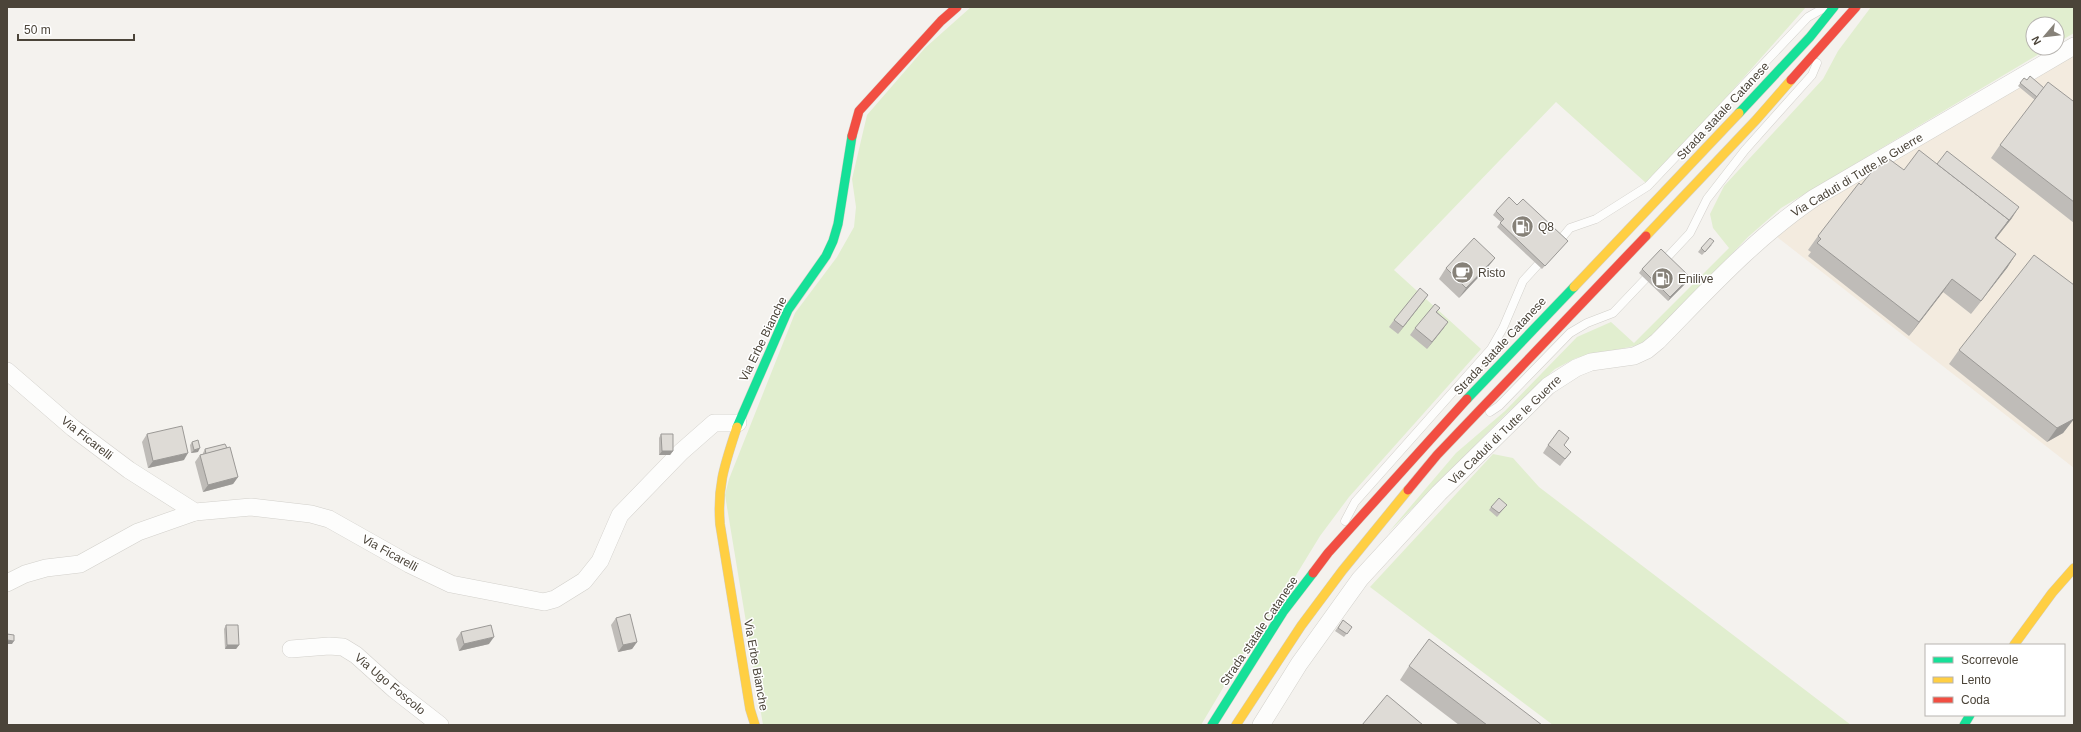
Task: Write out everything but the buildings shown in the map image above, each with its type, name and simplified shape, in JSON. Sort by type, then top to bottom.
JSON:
[{"type":"main road","name":"Via Erbe Bianche","points":[[755,725],[750,709],[718,501],[720,482],[738,423],[788,310],[826,256],[833,241],[838,224],[854,124],[858,111],[940,21],[957,7]]},
{"type":"main road","name":"Strada statale Catanese","points":[[1212,725],[1283,612],[1328,553],[1432,436],[1742,110],[1810,37],[1834,7]]},
{"type":"main road","points":[[1236,725],[1301,626],[1342,571],[1436,455],[1756,120],[1856,7]]},
{"type":"main road","points":[[2015,644],[2052,593],[2074,568]]},
{"type":"main road","points":[[1964,725],[1969,716]]},
{"type":"street","name":"Via Caduti di Tutte le Guerre","points":[[1261,725],[1299,664],[1360,579],[1439,493],[1548,386],[1576,368],[1591,362],[1634,356],[1648,350],[1734,262],[1787,217],[1814,198],[2074,46]]},
{"type":"street","name":"Via Ficarelli","points":[[7,372],[73,428],[129,470],[195,512],[251,507],[311,514],[329,519],[409,564],[451,584],[544,602],[555,598],[584,581],[600,561],[620,515],[681,452],[714,423],[738,423]]},
{"type":"street","points":[[7,583],[25,574],[46,568],[80,564],[138,532],[195,512]]},
{"type":"street","name":"Via Ugo Foscolo","points":[[291,649],[328,646],[343,647],[356,655],[395,690],[440,725]]},
{"type":"lane","points":[[1328,553],[1355,502],[1491,349],[1503,328],[1523,281],[1570,228],[1596,219],[1648,186],[1808,17],[1827,7]]},
{"type":"lane","points":[[1462,428],[1499,406],[1570,333],[1587,323],[1613,313],[1690,233],[1707,199],[1736,162],[1812,75],[1823,46]]},
{"type":"shaded area","points":[[2074,54],[2074,468],[1777,237],[1809,210]]},
{"type":"green space","points":[[971,7],[1806,7],[1730,93],[1646,183],[1556,102],[1394,270],[1481,349],[1349,497],[1320,536],[1290,585],[1242,656],[1201,725],[763,725],[725,495],[729,479],[795,313],[837,257],[854,227],[856,207],[852,179],[867,115],[925,48]]},
{"type":"green space","points":[[1871,7],[2074,7],[2074,33],[2065,38],[2065,16],[2025,16],[2025,56],[2036,56],[1781,208],[1748,237],[1651,337],[1639,345],[1576,358],[1555,369],[1506,414],[1388,533],[1456,453],[1505,411],[1577,337],[1611,322],[1634,343],[1729,248],[1713,228],[1710,214],[1724,186],[1823,79],[1838,51]]},
{"type":"green space","points":[[1493,454],[1513,458],[1539,487],[1851,725],[1553,725],[1370,587]]},
{"type":"traffic: fast","points":[[1739,113],[1810,37],[1834,7]]},
{"type":"traffic: fast","points":[[737,427],[788,310],[826,256],[833,241],[838,224],[852,136]]},
{"type":"traffic: fast","points":[[1467,399],[1574,287]]},
{"type":"traffic: fast","points":[[1212,725],[1283,612],[1313,573]]},
{"type":"traffic: fast","points":[[1964,725],[1969,716]]},
{"type":"traffic: slow","points":[[1646,236],[1756,120],[1791,80]]},
{"type":"traffic: slow","points":[[1574,287],[1739,113]]},
{"type":"traffic: slow","points":[[737,427],[723,475],[719,510],[750,709],[755,725]]},
{"type":"traffic: slow","points":[[1236,725],[1301,626],[1342,571],[1408,490]]},
{"type":"traffic: slow","points":[[2015,644],[2052,593],[2074,568]]},
{"type":"traffic: jam","points":[[852,136],[859,111],[941,21],[957,7]]},
{"type":"traffic: jam","points":[[1791,80],[1856,7]]},
{"type":"traffic: jam","points":[[1408,490],[1437,455],[1646,236]]},
{"type":"traffic: jam","points":[[1313,573],[1328,553],[1467,399]]},
{"type":"place","name":"Q8","points":[[1523,227]]},
{"type":"place","name":"Risto","points":[[1463,273]]},
{"type":"place","name":"Enilive","points":[[1662,279]]}]
